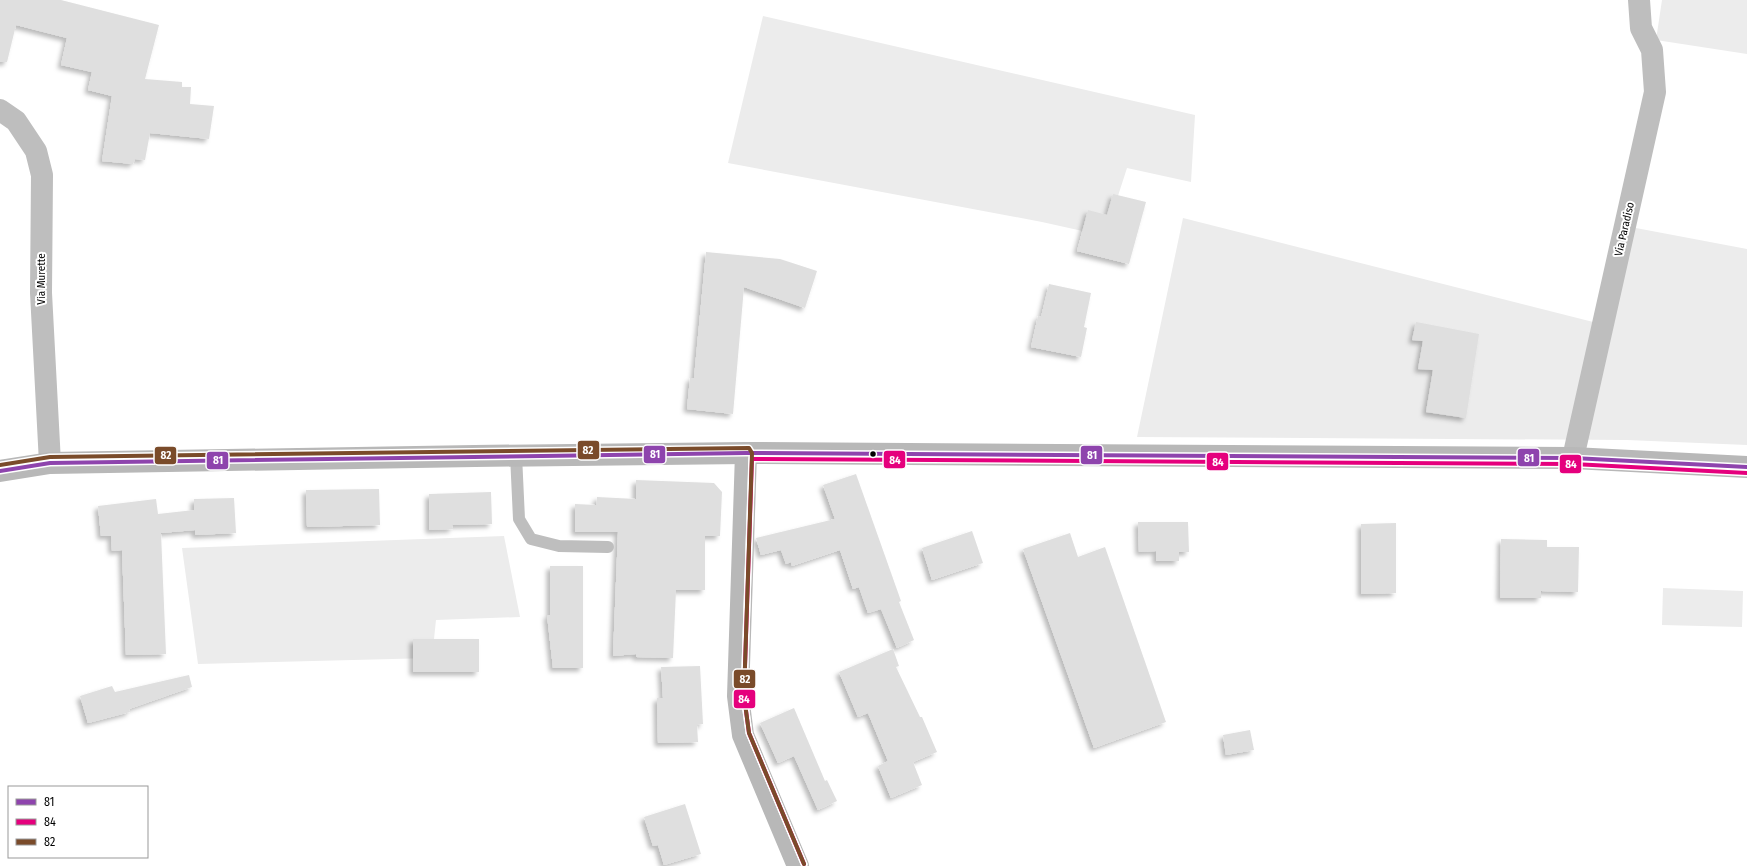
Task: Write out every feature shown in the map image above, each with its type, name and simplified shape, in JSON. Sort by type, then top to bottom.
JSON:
[{"type":"main road","points":[[746,453],[738,696],[744,735],[798,866]]},
{"type":"main road","points":[[0,471],[50,463],[516,455],[746,453],[1573,458],[1747,467]]},
{"type":"street","name":"Via Paradiso","points":[[1573,458],[1655,92],[1652,50],[1641,28],[1639,0]]},
{"type":"street","name":"Via Murette","points":[[0,110],[16,121],[36,151],[42,175],[41,293],[50,463]]},
{"type":"lane","points":[[516,455],[519,519],[531,538],[559,546],[608,546]]},
{"type":"shaded area","points":[[1662,0],[1747,0],[1747,54],[1656,40]]},
{"type":"shaded area","points":[[763,16],[1195,115],[1191,182],[1127,168],[1105,236],[1042,222],[728,163]]},
{"type":"shaded area","points":[[1183,218],[1605,325],[1620,225],[1747,249],[1747,445],[1627,440],[1137,437]]},
{"type":"shaded area","points":[[504,536],[520,617],[436,620],[432,658],[198,664],[182,548]]},
{"type":"shaded area","points":[[1663,588],[1743,591],[1742,627],[1662,625]]},
{"type":"building","points":[[0,0],[61,0],[159,25],[145,79],[182,82],[182,87],[191,87],[190,104],[214,106],[209,139],[150,133],[145,160],[135,159],[133,164],[102,161],[112,96],[88,90],[92,72],[61,65],[67,38],[16,25],[7,62],[0,62]]},
{"type":"building","points":[[1113,194],[1146,202],[1129,264],[1077,251],[1088,210],[1107,215]]},
{"type":"building","points":[[706,252],[780,259],[817,271],[805,308],[744,287],[733,414],[687,409],[690,378],[694,378]]},
{"type":"building","points":[[1049,284],[1091,293],[1084,327],[1087,328],[1081,357],[1031,347],[1038,316],[1041,317]]},
{"type":"building","points":[[1416,322],[1479,334],[1466,418],[1426,412],[1433,370],[1418,369],[1423,341],[1412,340]]},
{"type":"building","points":[[856,474],[901,601],[899,602],[914,640],[897,648],[881,609],[868,613],[859,587],[853,589],[840,550],[792,566],[791,562],[786,564],[781,550],[761,555],[756,538],[835,519],[823,485]]},
{"type":"building","points":[[636,480],[714,483],[722,492],[720,536],[705,536],[705,590],[676,590],[673,658],[636,657],[636,654],[613,656],[618,532],[575,532],[575,504],[596,505],[597,497],[636,499]]},
{"type":"building","points":[[379,489],[380,525],[307,527],[306,490]]},
{"type":"building","points":[[491,492],[492,524],[452,525],[453,529],[429,530],[429,494]]},
{"type":"building","points":[[234,498],[236,533],[195,535],[195,530],[161,533],[166,654],[126,655],[122,550],[112,551],[111,536],[101,536],[98,506],[156,499],[158,514],[194,510],[194,499]]},
{"type":"building","points":[[1138,522],[1188,522],[1189,552],[1179,552],[1179,561],[1156,561],[1156,551],[1139,552]]},
{"type":"building","points":[[1396,523],[1396,593],[1361,594],[1361,524]]},
{"type":"building","points":[[972,531],[983,563],[932,580],[922,548]]},
{"type":"building","points":[[1070,533],[1078,557],[1105,547],[1166,722],[1094,748],[1023,549]]},
{"type":"building","points":[[1501,539],[1547,540],[1547,547],[1579,547],[1578,592],[1541,591],[1541,598],[1500,598]]},
{"type":"building","points":[[550,566],[583,566],[583,668],[553,668],[547,615],[550,615]]},
{"type":"building","points":[[413,639],[479,639],[479,672],[413,672]]},
{"type":"building","points":[[893,649],[899,666],[896,667],[920,717],[922,717],[937,752],[913,762],[922,785],[891,798],[878,766],[888,761],[868,713],[858,717],[839,672]]},
{"type":"building","points":[[700,666],[703,724],[697,725],[698,742],[658,743],[657,698],[663,698],[661,667]]},
{"type":"building","points":[[189,675],[192,687],[129,709],[130,712],[88,723],[80,696],[112,686],[115,692]]},
{"type":"building","points":[[794,708],[825,781],[827,780],[837,801],[818,810],[794,756],[778,763],[760,723]]},
{"type":"building","points":[[1250,730],[1254,750],[1226,755],[1223,735]]},
{"type":"building","points":[[685,804],[701,854],[664,865],[658,845],[653,846],[644,817]]},
{"type":"transit line","name":"82","points":[[0,465],[50,457],[749,448],[752,453],[744,696],[749,733],[804,864]]},
{"type":"transit line","name":"81","points":[[0,471],[50,463],[746,453],[1573,458],[1747,467]]},
{"type":"transit line","name":"84","points":[[804,864],[749,733],[744,696],[752,459],[1573,464],[1747,473]]}]
